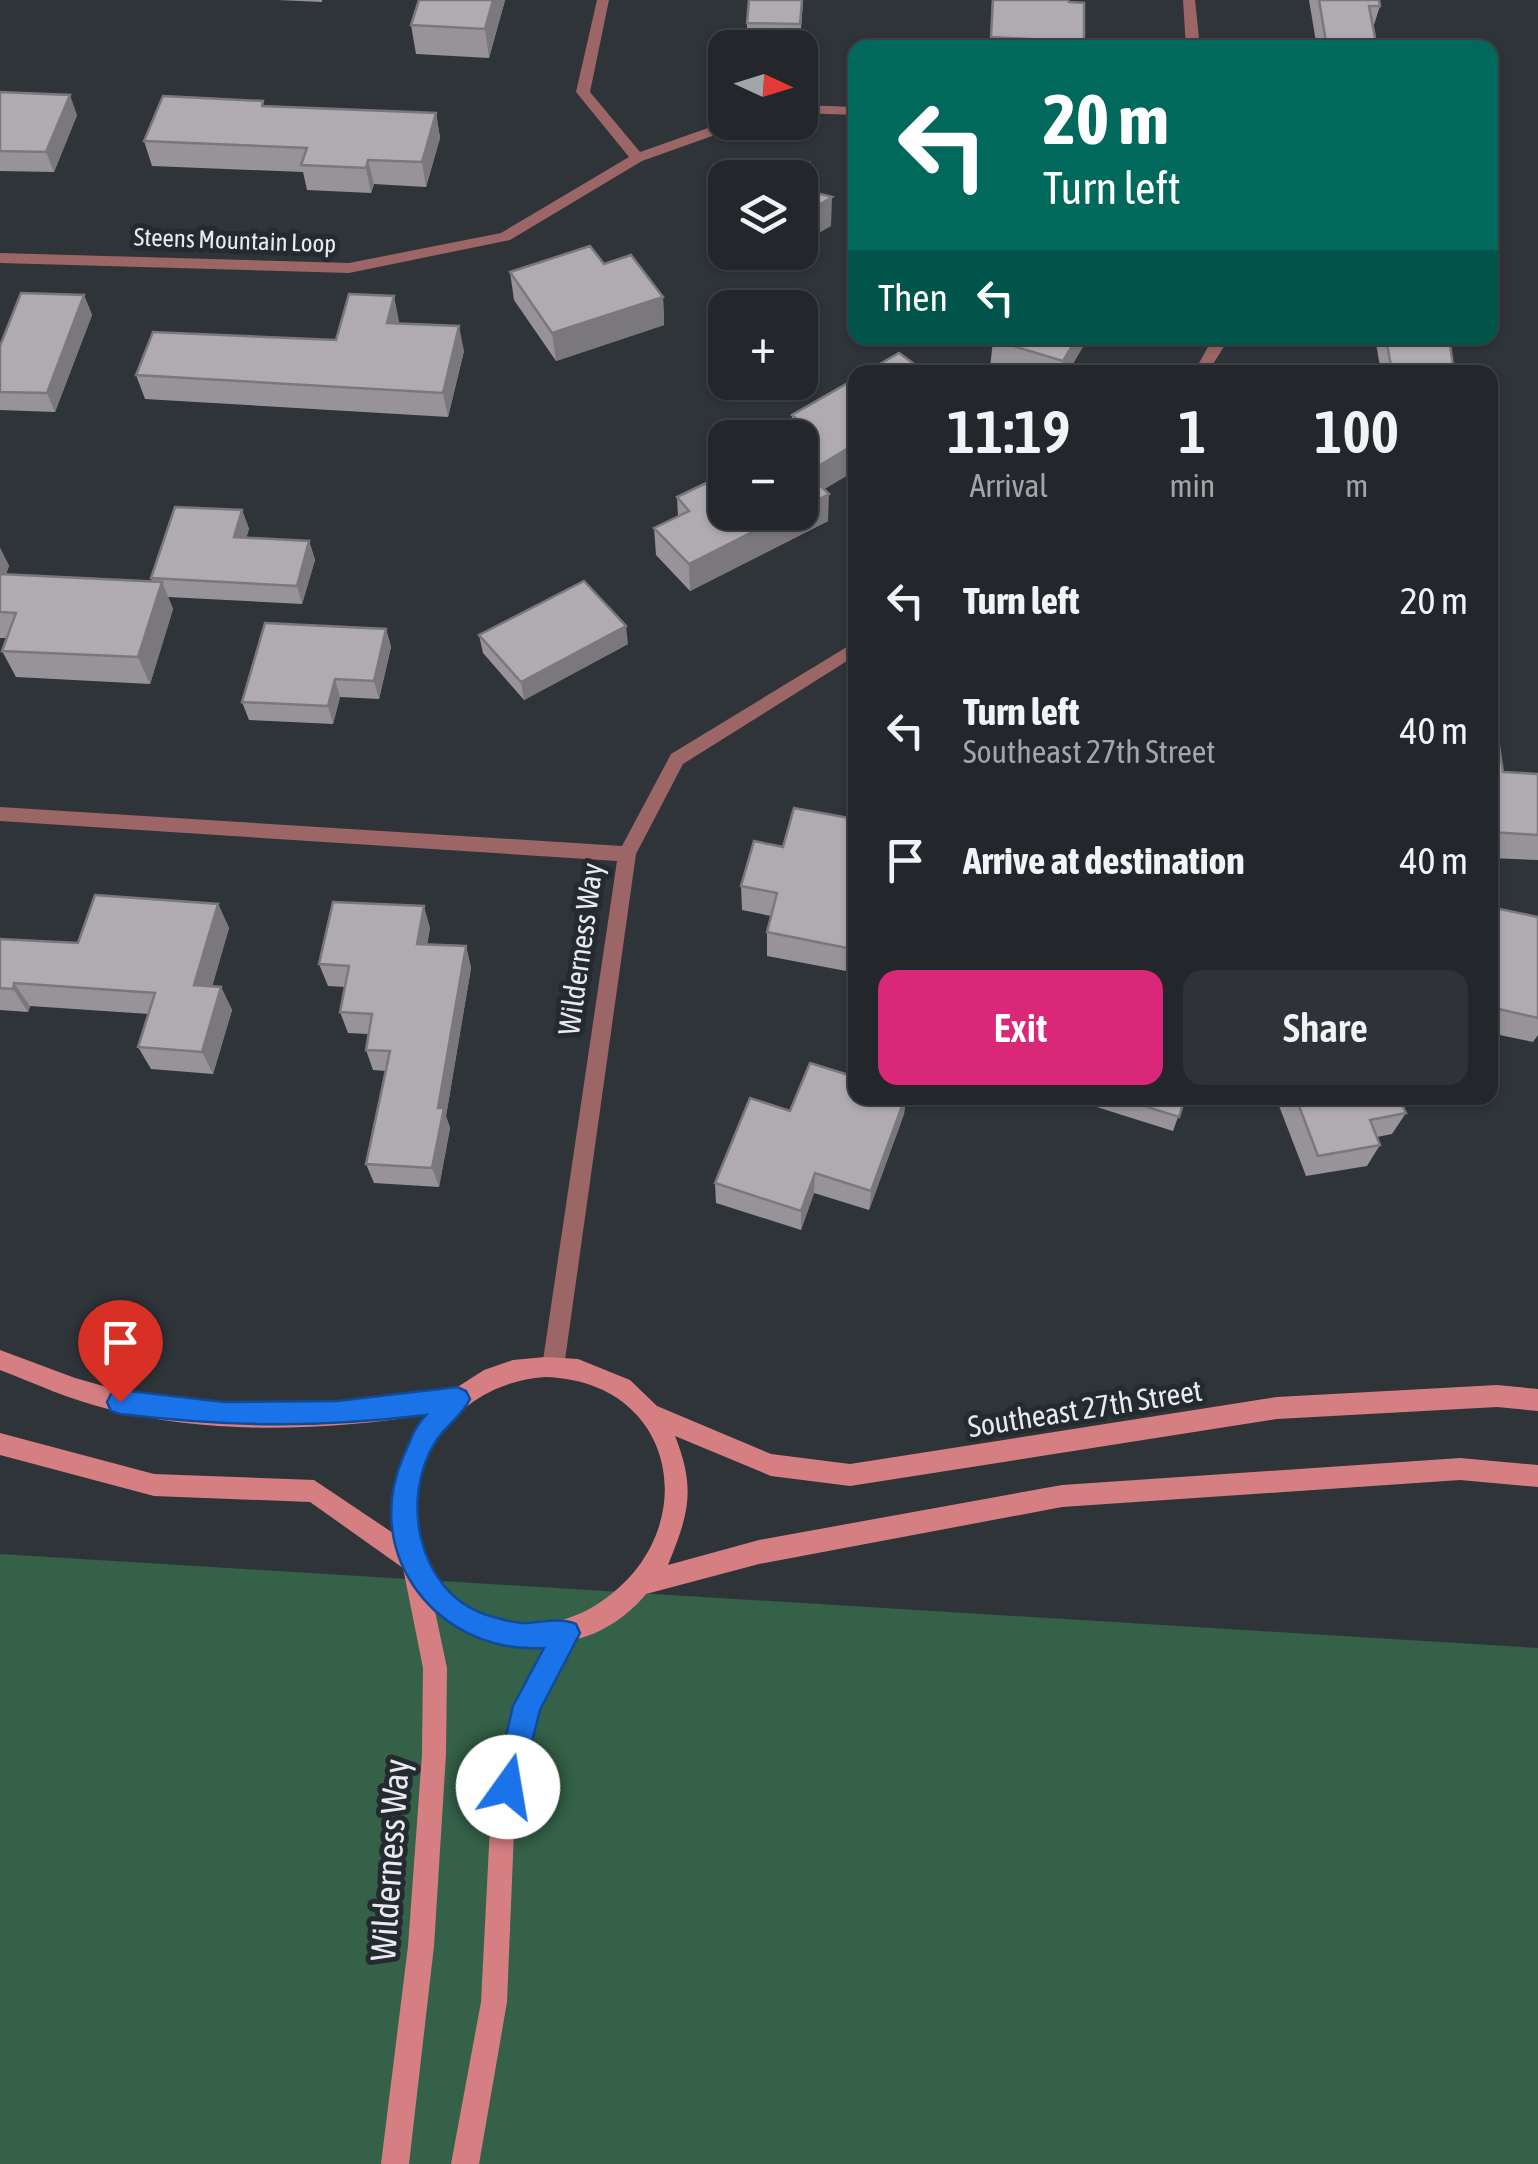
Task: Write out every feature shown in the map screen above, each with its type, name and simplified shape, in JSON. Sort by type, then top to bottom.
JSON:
[{"type":"main road","points":[[0,1360],[120,1402],[224,1414],[337,1413],[457,1399]]},
{"type":"main road","points":[[0,1444],[154,1485],[314,1491],[413,1561],[438,1598],[474,1624],[520,1636],[567,1633],[611,1614],[646,1582],[670,1541],[678,1497],[672,1454],[652,1415],[622,1387],[582,1370],[553,1367],[496,1376],[457,1399],[427,1432],[408,1474],[404,1518],[413,1561]]},
{"type":"main road","name":"Southeast 27th Street","points":[[652,1415],[771,1465],[850,1475],[1277,1408],[1497,1396],[1538,1400]]},
{"type":"main road","points":[[646,1582],[759,1552],[1062,1496],[1460,1469],[1538,1476]]},
{"type":"main road","name":"Wilderness Way","points":[[395,2164],[420,1946],[434,1754],[435,1668],[413,1561]]},
{"type":"main road","points":[[466,2164],[494,2002],[503,1808],[527,1706],[567,1633]]},
{"type":"street","points":[[603,0],[583,92],[638,158]]},
{"type":"street","points":[[1190,0],[1193,40]]},
{"type":"street","points":[[818,110],[848,111]]},
{"type":"street","name":"Steens Mountain Loop","points":[[0,258],[349,268],[505,237],[638,158],[708,133]]},
{"type":"street","name":"Wilderness Way","points":[[553,1367],[627,854],[677,759],[848,652]]},
{"type":"street","points":[[0,814],[627,854]]},
{"type":"green space","points":[[0,1554],[1538,1648],[1538,2164],[0,2164]]},
{"type":"building","points":[[419,0],[493,0],[485,29],[411,25]]},
{"type":"building","points":[[749,0],[802,0],[800,24],[747,23]]},
{"type":"building","points":[[993,0],[1084,3],[1084,40],[991,37]]},
{"type":"building","points":[[1319,0],[1379,0],[1380,6],[1369,6],[1375,40],[1326,40]]},
{"type":"building","points":[[0,92],[70,95],[46,152],[0,151]]},
{"type":"building","points":[[163,96],[263,101],[262,106],[436,113],[422,162],[368,160],[366,168],[301,165],[307,148],[144,141]]},
{"type":"building","points":[[818,193],[832,197],[818,205]]},
{"type":"building","points":[[590,246],[604,264],[631,255],[663,297],[552,333],[510,272]]},
{"type":"building","points":[[21,293],[84,295],[47,393],[0,392],[0,346]]},
{"type":"building","points":[[349,294],[394,296],[387,323],[459,326],[443,393],[136,375],[153,332],[336,340]]},
{"type":"building","points":[[1010,345],[1073,345],[1063,361]]},
{"type":"building","points":[[1387,345],[1450,345],[1453,365],[1391,365]]},
{"type":"building","points":[[899,353],[915,365],[878,365]]},
{"type":"building","points":[[848,383],[848,448],[818,466],[818,420],[798,420],[792,415]]},
{"type":"building","points":[[708,482],[708,530],[756,530],[689,564],[654,528],[689,511],[677,497]]},
{"type":"building","points":[[818,484],[829,494],[818,500]]},
{"type":"building","points":[[175,507],[242,510],[234,537],[309,541],[297,586],[151,578]]},
{"type":"building","points":[[0,574],[162,582],[138,657],[2,651],[16,613],[0,612]]},
{"type":"building","points":[[584,581],[626,626],[521,682],[479,635]]},
{"type":"building","points":[[265,623],[386,629],[374,681],[335,679],[328,706],[242,702]]},
{"type":"building","points":[[1498,746],[1503,772],[1538,774],[1538,835],[1498,832]]},
{"type":"building","points":[[794,808],[848,818],[847,948],[767,932],[777,893],[741,886],[754,841],[783,847]]},
{"type":"building","points":[[95,895],[218,904],[194,985],[221,987],[202,1052],[138,1047],[155,993],[14,983],[13,989],[0,988],[0,939],[78,943]]},
{"type":"building","points":[[333,902],[424,906],[417,944],[466,946],[438,1108],[444,1108],[432,1168],[366,1164],[390,1051],[366,1050],[372,1014],[340,1012],[349,966],[319,964]]},
{"type":"building","points":[[1498,909],[1538,917],[1538,1018],[1498,1009]]},
{"type":"building","points":[[810,1063],[848,1075],[848,1105],[902,1105],[871,1191],[815,1173],[801,1211],[715,1183],[750,1098],[790,1111]]},
{"type":"building","points":[[1141,1105],[1183,1105],[1179,1117]]},
{"type":"building","points":[[1299,1105],[1402,1105],[1406,1113],[1370,1120],[1380,1145],[1318,1156]]},
{"type":"route","points":[[120,1402],[224,1414],[337,1413],[457,1399],[427,1432],[408,1474],[404,1518],[413,1561],[438,1598],[474,1624],[520,1636],[567,1633],[527,1706],[508,1787]]}]
